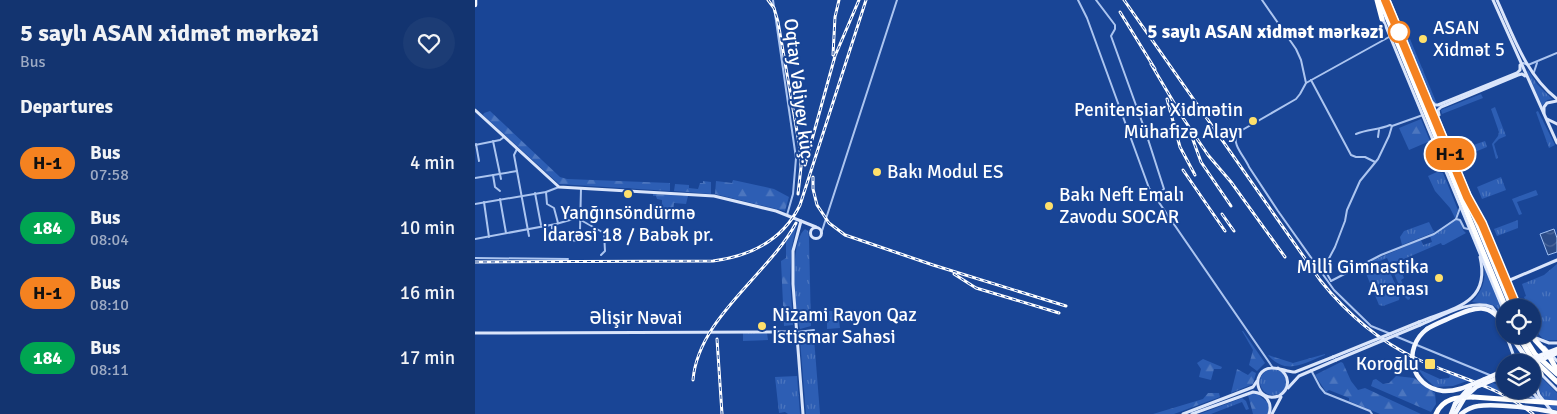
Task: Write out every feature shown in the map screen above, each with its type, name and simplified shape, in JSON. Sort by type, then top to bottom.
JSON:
[{"type":"highway","points":[[1377,0],[1382,19]]},
{"type":"highway","points":[[1377,0],[1502,299]]},
{"type":"highway","points":[[1385,0],[1508,299]]},
{"type":"highway","points":[[1467,197],[1482,224]]},
{"type":"highway","points":[[1529,344],[1539,358],[1557,374]]},
{"type":"highway","points":[[1539,344],[1548,354],[1557,370]]},
{"type":"highway","points":[[1541,370],[1557,383]]},
{"type":"highway","points":[[1436,414],[1443,404],[1454,398],[1473,397],[1557,403]]},
{"type":"main road","points":[[475,0],[475,5]]},
{"type":"main road","points":[[1391,0],[1392,9],[1514,299]]},
{"type":"main road","points":[[1493,0],[1557,143]]},
{"type":"main road","points":[[1497,0],[1528,65],[1536,78],[1557,100]]},
{"type":"main road","points":[[1382,19],[1499,299]]},
{"type":"main road","points":[[1431,100],[1434,104],[1438,105],[1517,73],[1520,67],[1519,60]]},
{"type":"main road","points":[[1446,134],[1438,111],[1439,108],[1518,74],[1523,74],[1528,80]]},
{"type":"main road","points":[[1557,100],[1545,104],[1544,109],[1545,117],[1550,122],[1557,124]]},
{"type":"main road","points":[[475,110],[559,187],[714,196],[787,215],[816,227],[820,229],[821,234],[817,238],[811,235],[811,231],[816,227]]},
{"type":"main road","points":[[801,221],[793,258],[793,288],[803,414]]},
{"type":"main road","points":[[1420,324],[1466,303],[1477,292],[1481,284],[1482,273],[1477,244]]},
{"type":"main road","points":[[1505,278],[1510,280],[1557,261]]},
{"type":"main road","points":[[1509,287],[1511,282],[1557,261]]},
{"type":"main road","points":[[1183,414],[1248,389],[1255,385],[1265,370],[1278,368],[1295,372],[1465,307],[1479,304],[1492,307],[1496,311]]},
{"type":"main road","points":[[1496,314],[1492,310],[1475,308],[1427,329],[1417,340],[1412,357],[1415,371],[1425,383],[1435,389],[1448,391],[1464,388],[1496,374]]},
{"type":"main road","name":"Əlişir Nəvai","points":[[475,332],[789,330],[796,332]]},
{"type":"main road","points":[[1541,340],[1557,346]]},
{"type":"main road","points":[[1540,344],[1557,361]]},
{"type":"main road","points":[[1541,358],[1557,354],[1555,350],[1557,346]]},
{"type":"main road","points":[[1540,354],[1557,346]]},
{"type":"main road","points":[[1271,414],[1295,378],[1334,358]]},
{"type":"main road","points":[[1192,414],[1247,393],[1255,392],[1276,398],[1285,392],[1288,383],[1285,374],[1278,368]]},
{"type":"main road","points":[[1541,374],[1557,383]]},
{"type":"main road","points":[[1541,374],[1557,390]]},
{"type":"main road","points":[[1258,378],[1259,390],[1271,406],[1271,414]]},
{"type":"main road","points":[[1455,414],[1462,401],[1472,390],[1496,378]]},
{"type":"main road","points":[[1451,414],[1455,404],[1465,392],[1485,379]]},
{"type":"main road","points":[[1541,399],[1547,410]]},
{"type":"main road","points":[[1539,400],[1547,410]]},
{"type":"main road","points":[[1461,414],[1472,407],[1483,405],[1547,410],[1556,413]]},
{"type":"street","name":"Oqtay Vəliyev küç.","points":[[773,0],[796,158],[793,194],[787,215]]},
{"type":"street","points":[[821,234],[897,0]]},
{"type":"street","points":[[1078,0],[1087,18],[1146,182],[1273,368]]},
{"type":"street","points":[[1096,0],[1115,25],[1111,36],[1164,189],[1154,196]]},
{"type":"street","points":[[1262,0],[1296,49],[1301,60],[1306,83]]},
{"type":"street","points":[[1390,37],[1306,83],[1297,97],[1237,133],[1235,138],[1239,150],[1249,167],[1329,283],[1373,327],[1491,374],[1496,381]]},
{"type":"street","points":[[1519,60],[1528,65],[1533,65],[1557,53]]},
{"type":"street","points":[[1528,65],[1526,71],[1528,80]]},
{"type":"street","points":[[1533,65],[1536,78]]},
{"type":"street","points":[[1311,80],[1351,155],[1365,157],[1375,162]]},
{"type":"street","points":[[1356,134],[1364,131],[1379,130],[1423,115]]},
{"type":"street","points":[[1331,280],[1326,272],[1326,264],[1345,222],[1347,210],[1360,181],[1382,152],[1392,126]]},
{"type":"street","points":[[1378,137],[1379,130]]},
{"type":"street","points":[[479,161],[476,144],[504,137]]},
{"type":"street","points":[[493,141],[501,179]]},
{"type":"street","points":[[517,150],[514,155],[529,236]]},
{"type":"street","points":[[475,178],[517,171]]},
{"type":"street","points":[[493,175],[495,187],[500,191]]},
{"type":"street","points":[[475,204],[546,192],[559,187]]},
{"type":"street","points":[[577,240],[580,230],[581,188]]},
{"type":"street","points":[[546,192],[547,204],[554,208],[558,222]]},
{"type":"street","points":[[535,193],[541,226]]},
{"type":"street","points":[[500,199],[506,233]]},
{"type":"street","points":[[484,202],[489,237]]},
{"type":"street","points":[[1329,283],[1331,280],[1381,255],[1432,235],[1456,219],[1461,206]]},
{"type":"street","points":[[475,238],[552,225],[575,217],[604,233],[605,250],[601,255]]},
{"type":"street","points":[[1456,219],[1460,220],[1464,228],[1471,230]]},
{"type":"street","points":[[552,225],[552,234]]},
{"type":"street","points":[[816,227],[824,227]]},
{"type":"street","points":[[566,240],[582,241]]},
{"type":"street","points":[[475,258],[568,259]]},
{"type":"street","points":[[796,332],[814,330]]},
{"type":"street","points":[[797,337],[815,335]]},
{"type":"street","points":[[1311,370],[1325,393],[1372,413]]},
{"type":"street","points":[[1491,374],[1496,372]]},
{"type":"green space","points":[[1410,39],[1437,104],[1434,103],[1407,40]]},
{"type":"green space","points":[[1528,70],[1537,84],[1552,99],[1547,100],[1542,106],[1527,72]]},
{"type":"green space","points":[[1481,94],[1483,98],[1442,114],[1441,110]]},
{"type":"green space","points":[[1495,107],[1506,136],[1494,144],[1498,158],[1496,159],[1492,144],[1499,132],[1491,109]]},
{"type":"green space","points":[[490,111],[560,177],[567,179],[670,183],[670,191],[559,184],[483,115]]},
{"type":"green space","points":[[1538,111],[1555,145],[1549,148],[1536,112]]},
{"type":"green space","points":[[1421,119],[1430,141],[1409,150],[1399,128]]},
{"type":"green space","points":[[1485,141],[1487,147],[1465,156],[1462,149]]},
{"type":"green space","points":[[1437,172],[1443,173],[1458,210],[1455,218],[1450,208],[1435,191],[1428,176]]},
{"type":"green space","points":[[1501,177],[1506,190],[1482,199],[1477,187]]},
{"type":"green space","points":[[733,180],[774,189],[789,197],[785,211],[715,194],[716,181],[732,183]]},
{"type":"green space","points":[[703,181],[711,182],[711,194],[674,191],[675,184],[689,185],[689,188],[698,189]]},
{"type":"green space","points":[[1536,190],[1538,195],[1517,202],[1522,214],[1519,215],[1512,199]]},
{"type":"green space","points":[[653,194],[688,196],[686,204],[674,203],[672,220],[662,220],[663,215],[650,214],[650,204],[662,204],[662,200],[657,199]]},
{"type":"green space","points":[[1455,220],[1460,221],[1466,233],[1444,245],[1441,243],[1397,262],[1404,278],[1401,280],[1405,289],[1409,288],[1410,299],[1408,300],[1404,296],[1387,258],[1350,273],[1376,259],[1421,240],[1423,245],[1432,242],[1430,236]]},
{"type":"green space","points":[[1518,220],[1518,228],[1497,236],[1494,229]]},
{"type":"green space","points":[[1429,222],[1435,232],[1402,245],[1400,237],[1404,231]]},
{"type":"green space","points":[[797,223],[792,246],[790,279],[793,325],[784,326],[781,261],[786,258],[786,241]]},
{"type":"green space","points":[[805,229],[808,231],[809,238],[811,326],[800,329],[794,277],[797,247],[800,236]]},
{"type":"green space","points":[[1386,263],[1400,295],[1399,300],[1383,306],[1379,305],[1365,271]]},
{"type":"green space","points":[[1557,264],[1557,340],[1547,340],[1541,337],[1541,299],[1525,299],[1524,297],[1526,296],[1522,284],[1544,275]]},
{"type":"green space","points":[[1484,267],[1497,299],[1496,307],[1493,305],[1472,302],[1482,286]]},
{"type":"green space","points":[[829,311],[841,311],[842,321],[839,321],[840,328],[827,329],[827,321],[830,321]]},
{"type":"green space","points":[[1242,331],[1265,363],[1257,371],[1249,365],[1253,350]]},
{"type":"green space","points":[[743,333],[767,333],[768,340],[743,341]]},
{"type":"green space","points":[[814,338],[820,414],[806,414],[800,340]]},
{"type":"green space","points":[[1325,354],[1295,366],[1282,365],[1268,355],[1293,363]]},
{"type":"green space","points":[[1203,359],[1222,367],[1221,369],[1214,369],[1211,380],[1199,377],[1201,369],[1197,363]]},
{"type":"green space","points":[[1341,362],[1358,390],[1365,388],[1421,414],[1380,414],[1349,401],[1349,398],[1329,390],[1326,392],[1315,375]]},
{"type":"green space","points":[[1237,369],[1248,375],[1252,371],[1256,373],[1253,384],[1231,393]]},
{"type":"green space","points":[[1273,369],[1282,373],[1286,382],[1282,391],[1273,395],[1264,391],[1260,382],[1264,373]]},
{"type":"green space","points":[[1418,369],[1440,379],[1449,378],[1450,376],[1447,373],[1470,380],[1453,386],[1435,387]]},
{"type":"green space","points":[[797,376],[800,414],[779,413],[775,377]]},
{"type":"green space","points":[[1396,376],[1414,378],[1435,393],[1436,404],[1431,412],[1371,386],[1373,380],[1376,379],[1383,384],[1389,383]]},
{"type":"green space","points":[[1541,377],[1557,393],[1557,410],[1552,409],[1542,396]]},
{"type":"green space","points":[[1493,383],[1496,384],[1496,392],[1485,387]]},
{"type":"green space","points":[[1208,393],[1219,393],[1220,397],[1174,414],[1153,414],[1203,399]]},
{"type":"green space","points":[[1258,394],[1268,403],[1268,414],[1253,414],[1248,395]]},
{"type":"green space","points":[[1242,398],[1246,401],[1249,409],[1246,410],[1242,402],[1211,414],[1200,414]]},
{"type":"water","points":[[1554,229],[1557,238],[1557,252],[1548,255],[1540,234]]},
{"type":"railway","points":[[768,0],[774,8],[778,22],[800,149],[801,167],[798,194]]},
{"type":"railway","points":[[833,55],[835,17],[839,0]]},
{"type":"railway","points":[[805,165],[835,56],[859,0]]},
{"type":"railway","points":[[475,262],[713,261],[727,259],[753,250],[775,237],[785,228],[800,205],[866,0]]},
{"type":"railway","points":[[1124,0],[1320,280],[1341,304],[1376,335],[1402,352],[1491,389],[1533,414]]},
{"type":"railway","points":[[1120,12],[1155,69]]},
{"type":"railway","points":[[1151,64],[1183,118],[1208,155],[1231,182],[1285,257]]},
{"type":"railway","points":[[1167,99],[1180,147],[1195,175]]},
{"type":"railway","points":[[1192,137],[1201,162],[1231,206]]},
{"type":"railway","points":[[1183,170],[1225,231]]},
{"type":"railway","points":[[813,177],[813,189],[817,205],[829,223],[845,235],[933,265],[1066,306]]},
{"type":"railway","points":[[1222,214],[1234,231]]},
{"type":"railway","points":[[693,380],[698,358],[707,336],[736,297],[784,242],[796,223]]},
{"type":"railway","points":[[954,274],[976,288],[1059,313]]},
{"type":"railway","points":[[717,339],[722,414]]},
{"type":"bus line","name":"H-1","points":[[1385,0],[1467,197],[1482,224],[1513,299]]},
{"type":"place","name":"5 saylı ASAN xidmət mərkəzi","points":[[1399,32]]},
{"type":"place","name":"ASAN Xidmət 5","points":[[1423,39]]},
{"type":"place","name":"Penitensiar Xidmətin Mühafizə Alayı","points":[[1253,121]]},
{"type":"place","name":"Bakı Modul ES","points":[[877,172]]},
{"type":"place","name":"Yanğınsöndürmə İdarəsi 18 / Babək pr.","points":[[628,194]]},
{"type":"place","name":"Bakı Neft Emalı Zavodu SOCAR","points":[[1049,206]]},
{"type":"place","name":"Milli Gimnastika Arenası","points":[[1439,278]]},
{"type":"place","name":"Nizami Rayon Qaz İstismar Sahəsi","points":[[762,326]]},
{"type":"place","name":"Koroğlu","points":[[1430,364]]}]
